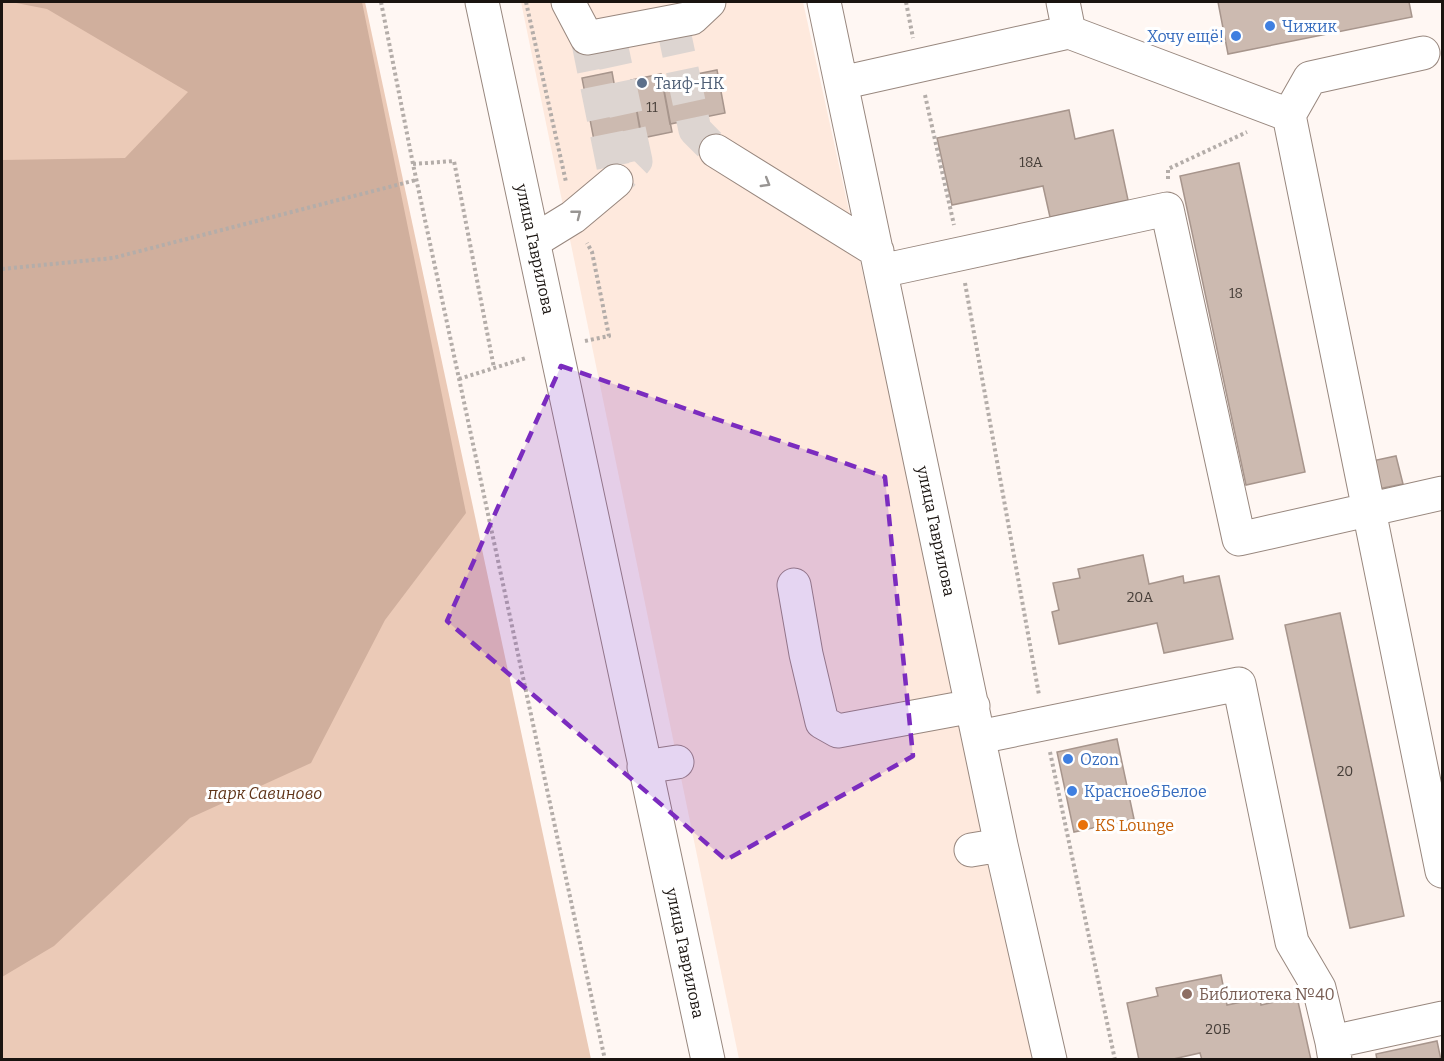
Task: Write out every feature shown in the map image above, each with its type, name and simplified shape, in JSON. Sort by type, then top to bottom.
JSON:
[{"type":"main road","name":"улица Гаврилова","points":[[482,2],[708,1059]]},
{"type":"main road","points":[[568,2],[586,38],[700,10]]},
{"type":"main road","name":"улица Гаврилова","points":[[824,2],[976,722],[986,847],[1050,1059]]},
{"type":"main road","points":[[841,83],[919,65],[1066,17],[1289,115]]},
{"type":"main road","points":[[1423,53],[1310,78],[1289,115],[1443,871]]},
{"type":"main road","points":[[716,151],[879,261],[960,254],[1167,208],[1239,539],[1443,493]]},
{"type":"main road","points":[[534,241],[573,217],[616,182]]},
{"type":"main road","points":[[794,585],[806,654],[822,722],[838,731],[976,722],[1044,724],[1239,684],[1292,942],[1319,988],[1334,1051],[1443,1018]]},
{"type":"main road","points":[[645,767],[677,762]]},
{"type":"path","points":[[381,2],[416,180],[605,1059]]},
{"type":"path","points":[[919,65],[960,254],[1044,724],[1115,1059]]},
{"type":"path","points":[[1167,208],[1168,169],[1273,120],[1289,115]]},
{"type":"path","points":[[413,164],[454,160],[494,368]]},
{"type":"path","points":[[2,269],[113,258],[416,180]]},
{"type":"path","points":[[459,379],[525,358]]},
{"type":"highlighted area","points":[[561,366],[885,477],[913,756],[726,860],[447,621]]},
{"type":"shaded area","name":"парк Савиново","points":[[11,2],[362,2],[466,513],[385,620],[311,763],[190,818],[54,946],[2,977],[2,160],[125,158],[188,92],[47,9]]},
{"type":"shaded area","points":[[521,2],[803,2],[1036,1059],[739,1059]]},
{"type":"green space","name":"парк Савиново","points":[[2,2],[365,2],[591,1059],[2,1060]]},
{"type":"building","points":[[1218,2],[1409,2],[1412,17],[1228,54]]},
{"type":"building","points":[[717,70],[725,113],[670,124],[662,81]]},
{"type":"building","points":[[612,72],[616,94],[633,90],[640,130],[625,133],[629,155],[598,161],[582,78]]},
{"type":"building","points":[[661,74],[672,132],[642,138],[631,80]]},
{"type":"building","points":[[1069,110],[1075,139],[1113,130],[1128,200],[1050,217],[1043,186],[952,205],[937,138]]},
{"type":"building","points":[[1239,163],[1305,472],[1246,485],[1180,176]]},
{"type":"building","points":[[1396,456],[1403,484],[1378,489],[1372,461]]},
{"type":"building","points":[[1143,555],[1149,584],[1183,576],[1184,583],[1219,576],[1233,639],[1164,653],[1157,623],[1059,644],[1052,612],[1059,610],[1053,583],[1080,578],[1078,569]]},
{"type":"building","points":[[1340,613],[1404,916],[1350,928],[1285,625]]},
{"type":"building","points":[[1117,739],[1134,819],[1074,832],[1057,752]]},
{"type":"building","points":[[1221,975],[1227,1005],[1260,998],[1261,1005],[1297,997],[1311,1060],[1202,1060],[1200,1053],[1169,1060],[1139,1060],[1127,1003],[1158,996],[1156,988]]},
{"type":"building","points":[[1437,1041],[1441,1060],[1377,1060],[1376,1054]]},
{"type":"tunnel","points":[[672,22],[695,130],[716,151]]},
{"type":"tunnel","points":[[609,34],[636,161],[616,181]]},
{"type":"tunnel","points":[[587,38],[616,181]]},
{"type":"place","name":"Чижик","points":[[1270,26]]},
{"type":"place","name":"Хочу ещё!","points":[[1236,36]]},
{"type":"place","name":"Таиф-НК","points":[[642,83]]},
{"type":"place","name":"Ozon","points":[[1068,759]]},
{"type":"place","name":"Красное&Белое","points":[[1072,791]]},
{"type":"place","name":"KS Lounge","points":[[1083,825]]},
{"type":"place","name":"Библиотека №40","points":[[1187,994]]}]
